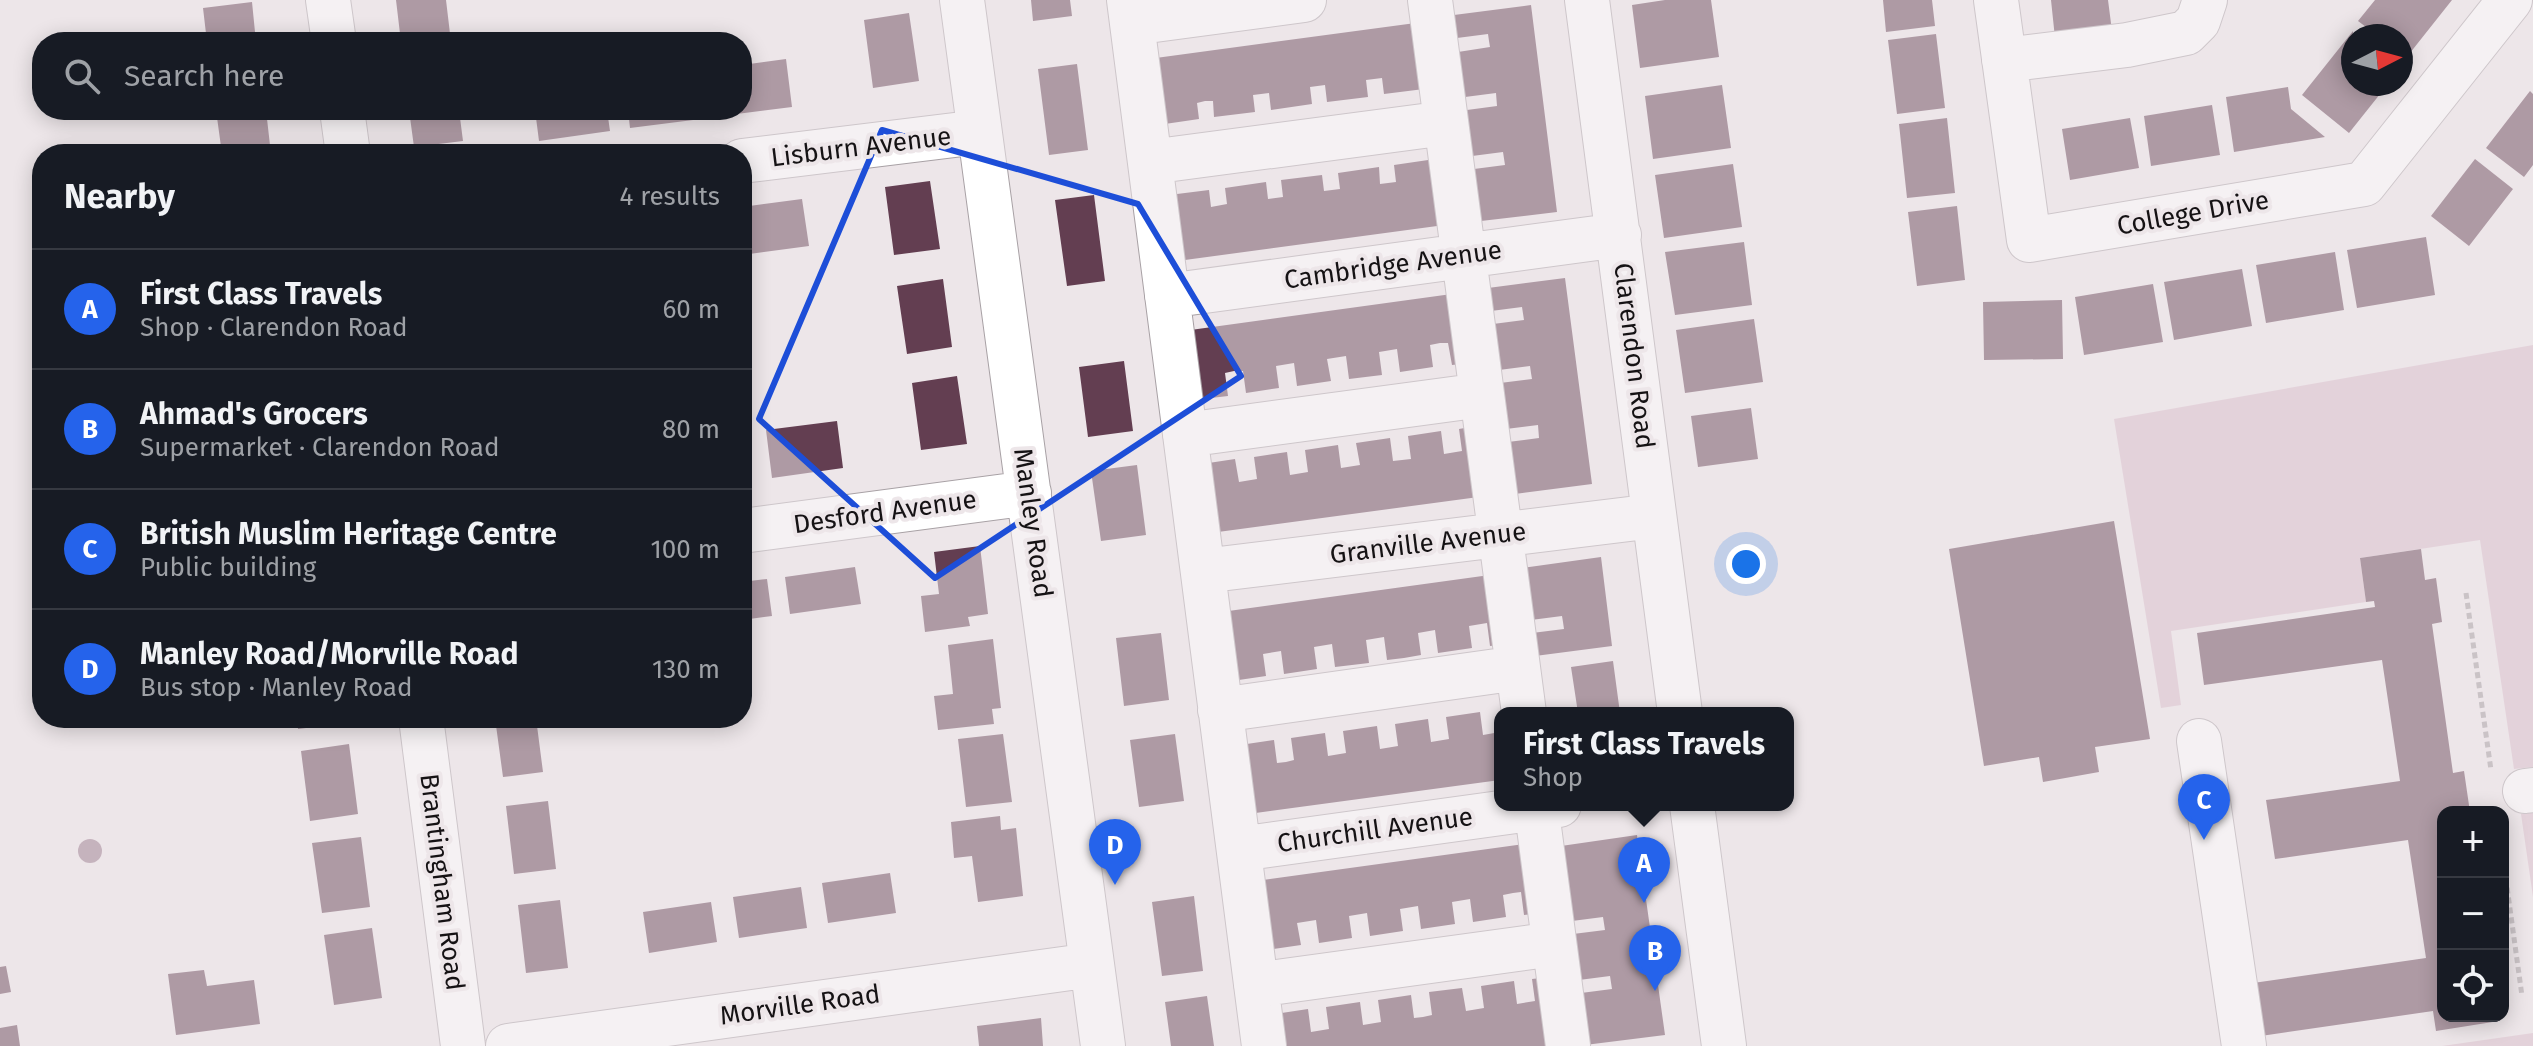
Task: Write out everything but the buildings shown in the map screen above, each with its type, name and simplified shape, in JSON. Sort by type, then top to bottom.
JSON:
[{"type":"street","points":[[328,0],[333,32]]},
{"type":"street","name":"Manley Road","points":[[962,0],[1103,1046]]},
{"type":"street","points":[[1264,1046],[1130,12],[1304,0]]},
{"type":"street","points":[[1430,0],[1523,707]]},
{"type":"street","name":"Clarendon Road","points":[[1587,0],[1679,707]]},
{"type":"street","name":"College Drive","points":[[1996,0],[2029,240],[2364,184],[2510,0]]},
{"type":"street","points":[[2004,60],[2101,49],[2186,33],[2198,21],[2205,0]]},
{"type":"street","points":[[343,120],[347,144]]},
{"type":"street","points":[[1150,162],[1446,123]]},
{"type":"street","name":"Lisburn Avenue","points":[[752,160],[979,132]]},
{"type":"street","name":"Cambridge Avenue","points":[[1167,296],[1619,235]]},
{"type":"street","points":[[1185,435],[1482,395]]},
{"type":"street","name":"Desford Avenue","points":[[752,530],[1029,493]]},
{"type":"street","name":"Granville Avenue","points":[[1203,571],[1654,516]]},
{"type":"street","points":[[1220,710],[1518,668]]},
{"type":"street","name":"Brantingham Road","points":[[422,728],[463,1046]]},
{"type":"street","points":[[2199,741],[2244,1046]]},
{"type":"street","name":"Churchill Avenue","points":[[1239,849],[1509,811]]},
{"type":"street","points":[[1544,811],[1554,944],[1568,1046]]},
{"type":"street","points":[[1693,811],[1724,1046]]},
{"type":"street","points":[[1256,985],[1554,944]]},
{"type":"street","name":"Morville Road","points":[[508,1046],[1092,965]]},
{"type":"path","points":[[2466,593],[2517,787]]},
{"type":"path","points":[[2506,878],[2522,996]]},
{"type":"highlighted area","points":[[882,130],[1138,204],[1241,376],[935,578],[759,419]]},
{"type":"shaded area","points":[[2533,345],[2533,767],[2514,769],[2480,540],[2360,558],[2366,602],[2171,631],[2181,705],[2161,708],[2114,419]]},
{"type":"shaded area","points":[[2533,812],[2533,897],[2521,814]]},
{"type":"shaded area","points":[[2533,1033],[2533,1046],[2442,1046]]},
{"type":"place","name":"British Muslim Heritage Centre","points":[[2204,840]]},
{"type":"place","name":"Manley Road/Morville Road","points":[[1115,885]]},
{"type":"place","name":"First Class Travels","points":[[1644,903]]},
{"type":"place","name":"Ahmad's Grocers","points":[[1655,991]]}]
